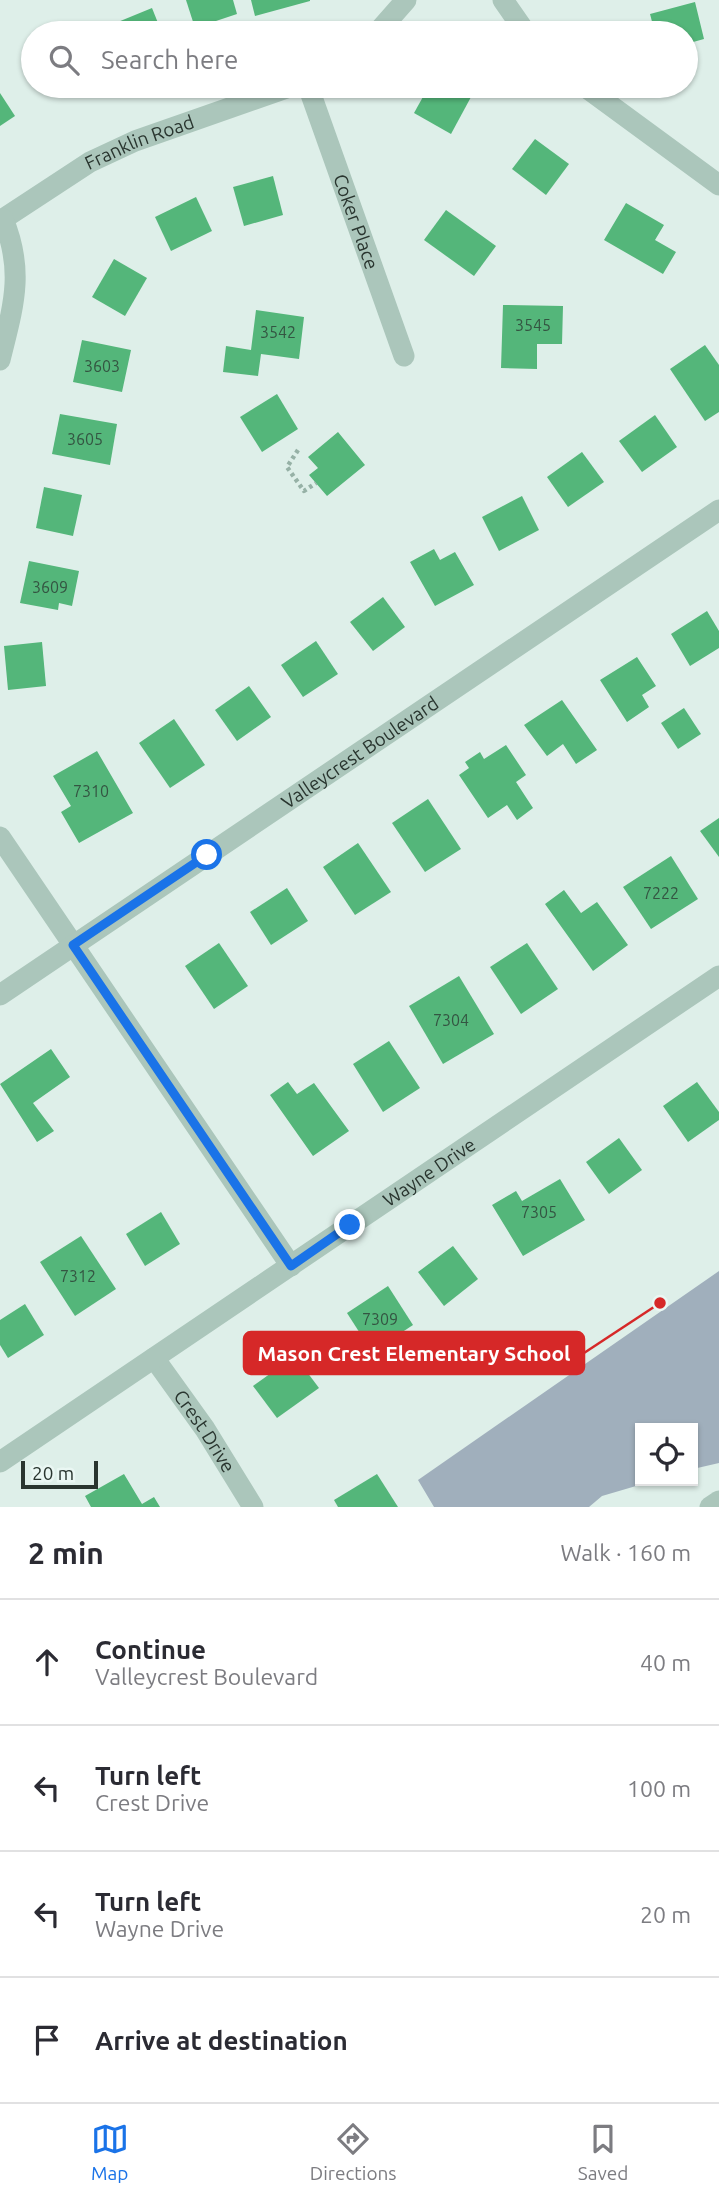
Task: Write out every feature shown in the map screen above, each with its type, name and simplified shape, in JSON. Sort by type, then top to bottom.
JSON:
[{"type":"street","points":[[388,21],[406,0]]},
{"type":"street","points":[[503,0],[518,21]]},
{"type":"street","name":"Franklin Road","points":[[1,220],[90,162],[124,146],[258,98]]},
{"type":"street","name":"Coker Place","points":[[312,98],[404,356]]},
{"type":"street","points":[[600,98],[719,185]]},
{"type":"street","points":[[0,360],[16,294],[16,262],[1,220]]},
{"type":"street","name":"Valleycrest Boulevard","points":[[0,995],[719,510]]},
{"type":"street","points":[[0,837],[291,1266]]},
{"type":"street","name":"Wayne Drive","points":[[0,1462],[719,976]]},
{"type":"street","name":"Crest Drive","points":[[154,1358],[205,1429],[253,1507]]},
{"type":"street","points":[[710,1507],[719,1502]]},
{"type":"path","points":[[298,450],[287,467],[304,491],[316,483]]},
{"type":"shaded area","points":[[719,1271],[719,1463],[698,1468],[698,1423],[635,1423],[636,1486],[602,1496],[589,1507],[434,1507],[418,1480]]},
{"type":"building","points":[[186,0],[233,0],[237,14],[216,21],[193,21]]},
{"type":"building","points":[[251,0],[310,0],[310,1],[255,16]]},
{"type":"building","points":[[695,2],[704,39],[698,41],[698,21],[652,21],[650,14]]},
{"type":"building","points":[[152,8],[157,21],[120,21]]},
{"type":"building","points":[[0,93],[15,116],[0,126]]},
{"type":"building","points":[[422,98],[470,98],[451,134],[414,113]]},
{"type":"building","points":[[535,139],[569,164],[546,195],[512,169]]},
{"type":"building","points":[[273,176],[283,215],[244,226],[233,187]]},
{"type":"building","points":[[196,197],[212,231],[171,251],[155,217]]},
{"type":"building","points":[[626,203],[664,225],[655,240],[676,252],[663,274],[604,240]]},
{"type":"building","points":[[446,210],[496,246],[474,276],[424,240]]},
{"type":"building","points":[[114,259],[147,278],[125,316],[92,297]]},
{"type":"building","points":[[503,305],[563,306],[562,344],[537,344],[537,369],[501,368]]},
{"type":"building","points":[[256,310],[304,317],[299,359],[261,354],[258,376],[223,372],[226,346],[251,350]]},
{"type":"building","points":[[82,340],[131,350],[122,392],[73,382]]},
{"type":"building","points":[[705,345],[719,365],[719,412],[705,421],[670,369]]},
{"type":"building","points":[[277,394],[298,429],[262,452],[240,417]]},
{"type":"building","points":[[60,414],[117,424],[110,465],[52,454]]},
{"type":"building","points":[[655,415],[677,447],[642,472],[619,441]]},
{"type":"building","points":[[338,432],[365,465],[327,496],[309,475],[318,468],[308,457]]},
{"type":"building","points":[[582,452],[604,482],[568,507],[547,477]]},
{"type":"building","points":[[44,487],[82,495],[73,536],[36,528]]},
{"type":"building","points":[[522,496],[539,530],[499,551],[482,517]]},
{"type":"building","points":[[434,549],[440,560],[455,552],[474,585],[435,606],[410,562]]},
{"type":"building","points":[[29,561],[79,571],[72,606],[59,603],[58,610],[20,603]]},
{"type":"building","points":[[383,597],[405,627],[373,651],[350,622]]},
{"type":"building","points":[[707,611],[719,631],[719,648],[690,666],[671,634]]},
{"type":"building","points":[[316,641],[338,674],[303,697],[281,665]]},
{"type":"building","points":[[42,642],[46,686],[8,690],[4,646]]},
{"type":"building","points":[[637,657],[656,686],[642,695],[649,707],[627,722],[600,680]]},
{"type":"building","points":[[249,686],[271,717],[237,741],[215,710]]},
{"type":"building","points":[[562,700],[597,750],[576,764],[563,744],[547,756],[524,725]]},
{"type":"building","points":[[684,708],[701,734],[678,749],[661,723]]},
{"type":"building","points":[[174,719],[205,765],[170,788],[139,743]]},
{"type":"building","points":[[506,745],[526,775],[516,782],[533,808],[517,820],[507,805],[488,818],[459,775],[469,768],[465,762],[480,752],[484,759]]},
{"type":"building","points":[[97,751],[133,813],[79,843],[61,812],[71,806],[53,776]]},
{"type":"building","points":[[428,799],[461,849],[425,872],[392,823]]},
{"type":"building","points":[[719,818],[719,857],[700,831]]},
{"type":"building","points":[[358,843],[391,892],[355,915],[323,867]]},
{"type":"building","points":[[671,856],[698,899],[651,929],[623,887]]},
{"type":"building","points":[[287,888],[308,921],[271,945],[250,912]]},
{"type":"building","points":[[564,890],[581,913],[597,902],[628,945],[593,971],[545,904]]},
{"type":"building","points":[[219,943],[248,986],[214,1009],[185,966]]},
{"type":"building","points":[[527,943],[558,989],[521,1014],[490,967]]},
{"type":"building","points":[[459,976],[494,1034],[443,1064],[409,1006]]},
{"type":"building","points":[[389,1041],[420,1088],[383,1112],[353,1064]]},
{"type":"building","points":[[51,1049],[70,1077],[33,1103],[54,1131],[37,1142],[0,1084]]},
{"type":"building","points":[[288,1082],[297,1094],[314,1083],[349,1131],[313,1156],[270,1095]]},
{"type":"building","points":[[697,1082],[719,1112],[719,1120],[688,1142],[663,1106]]},
{"type":"building","points":[[619,1138],[642,1170],[609,1194],[586,1162]]},
{"type":"building","points":[[560,1179],[585,1220],[523,1256],[492,1205],[516,1191],[522,1201]]},
{"type":"building","points":[[161,1212],[180,1244],[145,1266],[126,1234]]},
{"type":"building","points":[[81,1236],[116,1289],[75,1316],[40,1262]]},
{"type":"building","points":[[453,1246],[478,1279],[444,1306],[418,1272]]},
{"type":"building","points":[[388,1286],[413,1325],[372,1352],[347,1313]]},
{"type":"building","points":[[25,1304],[44,1335],[8,1358],[0,1345],[0,1320]]},
{"type":"building","points":[[295,1356],[319,1388],[277,1418],[253,1386]]},
{"type":"building","points":[[124,1474],[142,1504],[154,1497],[160,1507],[91,1507],[85,1496]]},
{"type":"building","points":[[377,1474],[398,1507],[338,1507],[334,1500]]},
{"type":"place","name":"Mason Crest Elementary School","points":[[660,1303]]},
{"type":"route","points":[[207,855],[73,945],[291,1266],[350,1225]]}]
